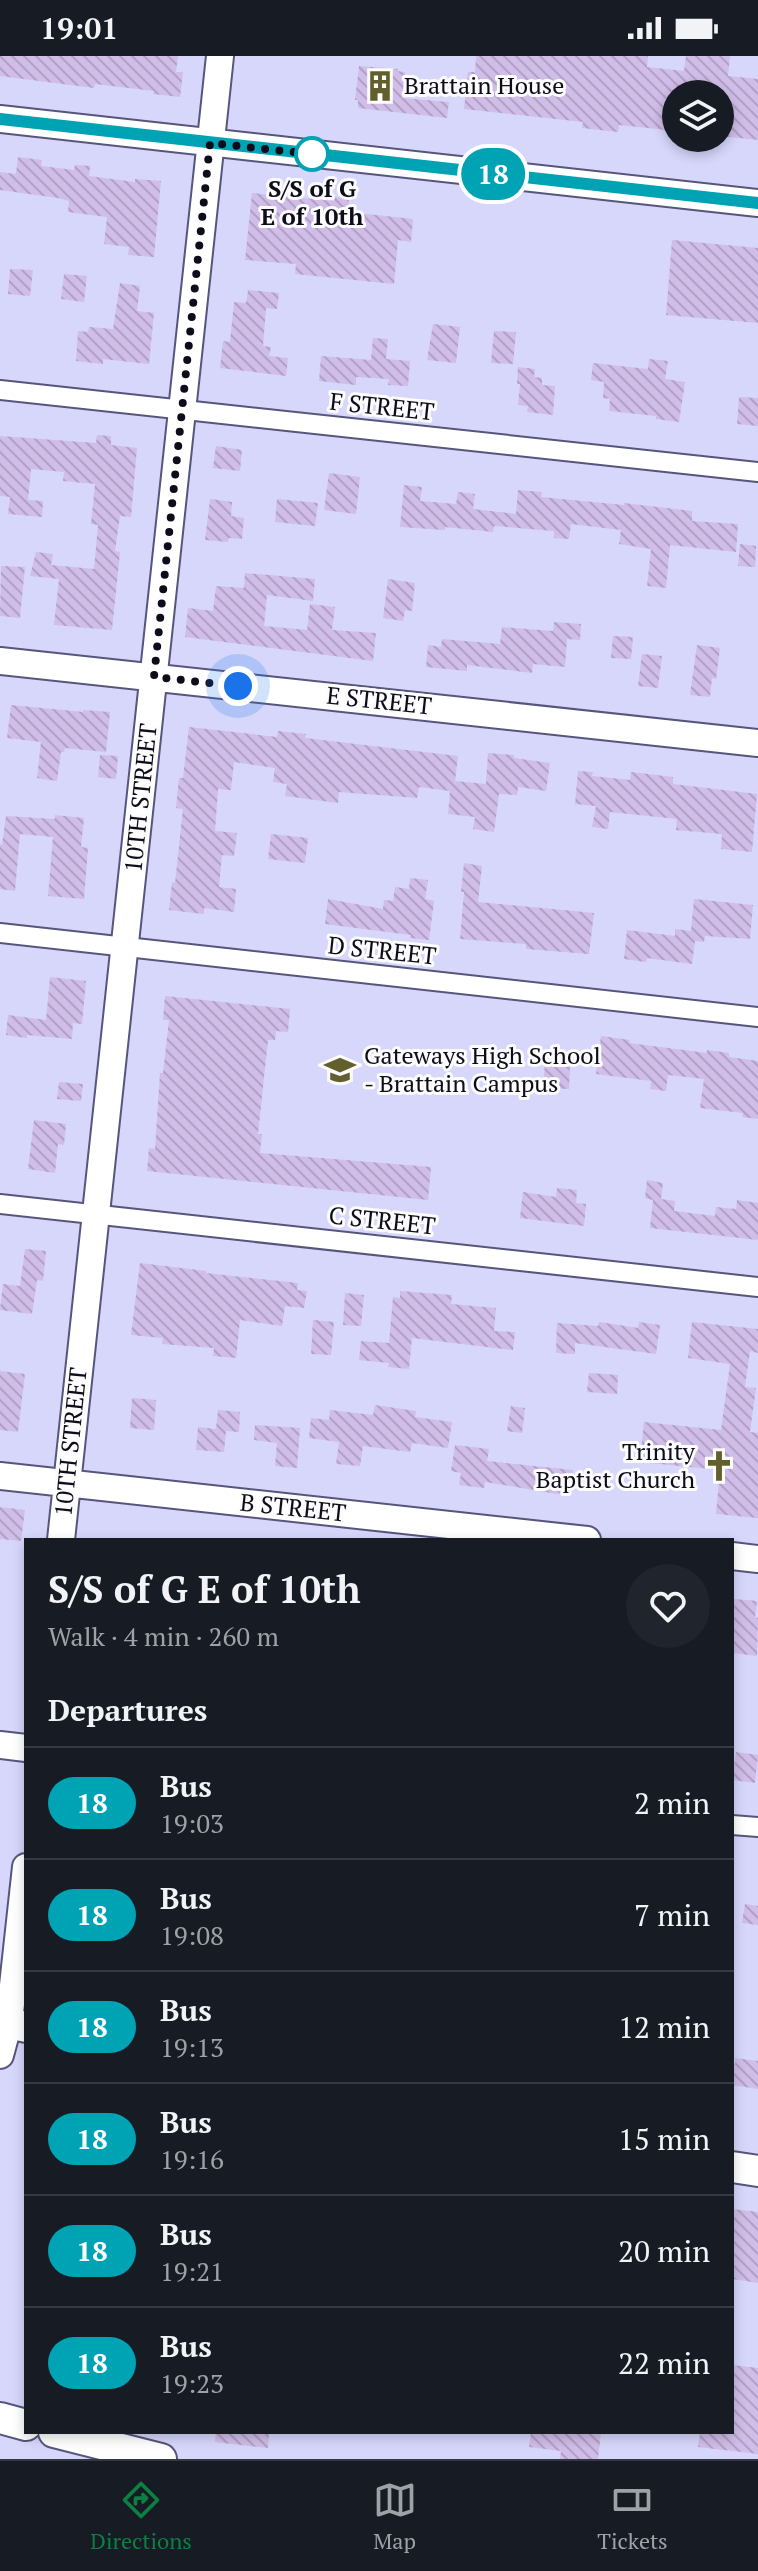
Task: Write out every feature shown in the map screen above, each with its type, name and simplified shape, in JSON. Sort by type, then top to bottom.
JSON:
[{"type":"main road","points":[[734,2167],[758,2171]]},
{"type":"main road","points":[[0,2418],[24,2424]]},
{"type":"main road","points":[[62,2434],[161,2459]]},
{"type":"street","name":"10TH STREET","points":[[61,1538],[220,56]]},
{"type":"street","points":[[0,119],[758,203]]},
{"type":"street","name":"F STREET","points":[[0,390],[758,472]]},
{"type":"street","name":"E STREET","points":[[0,661],[758,743]]},
{"type":"street","name":"D STREET","points":[[0,933],[758,1017]]},
{"type":"street","name":"C STREET","points":[[0,1204],[758,1287]]},
{"type":"street","name":"B STREET","points":[[0,1476],[569,1538]]},
{"type":"street","points":[[734,1556],[758,1559]]},
{"type":"street","points":[[0,1745],[24,1748]]},
{"type":"street","points":[[734,1825],[758,1827]]},
{"type":"street","points":[[0,2055],[12,2023],[24,1889]]},
{"type":"building","points":[[0,56],[178,56],[176,72],[183,72],[180,97],[95,84],[94,88],[0,76]]},
{"type":"building","points":[[476,56],[648,56],[647,67],[684,71],[686,56],[730,56],[728,76],[758,79],[758,140],[734,137],[734,80],[662,80],[662,130],[619,125],[618,132],[582,128],[583,122],[464,109],[468,72],[475,72]]},
{"type":"building","name":"Brattain House","points":[[359,66],[405,72],[402,98],[449,102],[447,118],[358,108],[358,100],[355,100]]},
{"type":"building","points":[[18,157],[42,160],[41,166],[74,170],[75,165],[90,166],[89,176],[135,182],[135,179],[161,181],[154,257],[128,255],[129,247],[104,244],[107,217],[68,212],[69,201],[58,198],[0,190],[0,172],[16,174]]},
{"type":"building","points":[[252,193],[334,201],[335,197],[349,199],[348,212],[413,219],[411,242],[398,240],[394,284],[295,274],[296,264],[245,260]]},
{"type":"building","points":[[672,240],[758,248],[758,323],[666,315]]},
{"type":"building","points":[[10,269],[33,270],[30,296],[8,294]]},
{"type":"building","points":[[64,274],[87,276],[84,302],[61,299]]},
{"type":"building","points":[[120,283],[140,286],[137,311],[154,313],[149,364],[103,359],[103,364],[76,361],[78,331],[88,332],[89,327],[113,329]]},
{"type":"building","points":[[248,290],[279,293],[277,309],[266,308],[263,346],[271,347],[269,356],[288,358],[286,376],[220,368],[223,341],[230,342],[234,302],[246,303]]},
{"type":"building","points":[[433,324],[460,327],[456,363],[427,360]]},
{"type":"building","points":[[494,331],[516,332],[513,364],[491,363]]},
{"type":"building","points":[[373,338],[388,339],[386,359],[410,361],[408,386],[388,385],[389,379],[356,377],[356,385],[319,381],[321,356],[371,360]]},
{"type":"building","points":[[649,359],[668,361],[665,379],[685,382],[679,422],[609,411],[610,399],[603,398],[604,382],[591,380],[593,363],[648,369]]},
{"type":"building","points":[[518,367],[535,369],[534,377],[542,378],[542,385],[555,386],[553,415],[527,412],[528,406],[518,405]]},
{"type":"building","points":[[739,397],[758,398],[758,426],[737,424]]},
{"type":"building","points":[[97,435],[111,436],[111,445],[137,448],[131,517],[120,516],[115,551],[120,552],[112,630],[54,625],[59,579],[30,576],[36,552],[53,554],[51,565],[94,569],[98,525],[91,524],[95,484],[63,481],[64,472],[31,469],[28,500],[43,501],[42,517],[8,514],[10,497],[0,496],[0,436],[96,443]]},
{"type":"building","points":[[216,446],[242,450],[240,471],[213,468]]},
{"type":"building","points":[[329,473],[360,477],[356,514],[324,510]]},
{"type":"building","points":[[404,485],[422,487],[420,501],[456,504],[458,492],[475,494],[473,509],[516,514],[518,490],[542,492],[541,497],[692,511],[692,521],[738,524],[736,552],[670,545],[666,588],[647,586],[651,549],[619,544],[621,530],[571,524],[569,539],[554,538],[554,531],[494,526],[493,532],[445,527],[445,530],[400,527]]},
{"type":"building","points":[[210,499],[232,502],[231,516],[244,518],[242,539],[229,538],[228,542],[205,540]]},
{"type":"building","points":[[277,499],[318,503],[315,526],[275,522]]},
{"type":"building","points":[[740,544],[756,546],[755,567],[738,566]]},
{"type":"building","points":[[1,566],[25,567],[20,618],[0,616]]},
{"type":"building","points":[[245,573],[315,579],[313,601],[267,595],[264,626],[307,630],[310,604],[335,607],[332,630],[376,633],[373,661],[185,637],[188,608],[213,611],[216,586],[244,588]]},
{"type":"building","points":[[388,579],[415,583],[412,611],[405,610],[403,621],[383,618]]},
{"type":"building","points":[[554,622],[581,624],[580,640],[567,639],[565,667],[533,664],[532,673],[467,665],[467,671],[426,667],[428,645],[441,647],[442,639],[500,644],[502,627],[553,631]]},
{"type":"building","points":[[613,636],[633,637],[631,659],[611,658]]},
{"type":"building","points":[[697,645],[720,648],[710,697],[690,695]]},
{"type":"building","points":[[642,654],[662,656],[658,688],[638,686]]},
{"type":"building","points":[[11,705],[110,712],[106,752],[65,748],[61,752],[57,781],[37,778],[41,742],[7,738]]},
{"type":"building","points":[[189,727],[277,737],[278,731],[306,734],[305,738],[458,756],[455,781],[486,784],[488,753],[550,763],[546,791],[518,787],[517,795],[499,794],[494,832],[473,829],[475,817],[448,814],[450,791],[419,787],[417,798],[339,792],[338,803],[285,796],[287,784],[273,782],[275,768],[234,762],[231,790],[218,789],[215,831],[237,833],[234,856],[222,855],[219,887],[236,889],[234,912],[204,908],[204,914],[169,910],[183,809],[176,808],[179,778],[183,778]]},
{"type":"building","points":[[100,755],[118,756],[116,779],[98,777]]},
{"type":"building","points":[[578,771],[593,772],[592,776],[630,780],[631,772],[673,777],[673,784],[757,794],[752,852],[721,849],[722,834],[676,830],[677,819],[610,812],[608,829],[592,827],[596,806],[575,804]]},
{"type":"building","points":[[55,815],[84,818],[81,847],[88,848],[84,899],[48,896],[53,837],[20,834],[15,891],[0,889],[0,844],[6,816],[55,819]]},
{"type":"building","points":[[271,834],[308,838],[305,863],[268,859]]},
{"type":"building","points":[[464,863],[482,866],[478,902],[594,913],[589,954],[526,949],[526,944],[460,939]]},
{"type":"building","points":[[410,878],[428,880],[425,899],[434,901],[429,940],[325,924],[328,899],[383,909],[384,900],[393,901],[395,887],[409,889]]},
{"type":"building","points":[[694,899],[753,905],[750,939],[705,936],[704,942],[695,941],[692,964],[647,958],[646,962],[624,959],[627,930],[675,936],[675,929],[691,931]]},
{"type":"building","points":[[50,977],[86,981],[82,1024],[73,1023],[72,1039],[6,1035],[8,1015],[46,1020]]},
{"type":"building","points":[[165,996],[290,1009],[288,1032],[276,1031],[275,1040],[268,1040],[258,1134],[262,1134],[260,1153],[431,1167],[428,1200],[147,1171],[149,1148],[155,1149],[160,1073],[163,1073],[169,1020],[163,1020]]},
{"type":"building","points":[[601,1036],[630,1040],[629,1043],[729,1053],[729,1057],[758,1061],[758,1119],[742,1117],[743,1113],[700,1108],[704,1079],[668,1075],[666,1091],[650,1089],[651,1081],[596,1074]]},
{"type":"building","points":[[545,1062],[570,1063],[569,1089],[543,1088]]},
{"type":"building","points":[[59,1082],[83,1084],[81,1101],[57,1099]]},
{"type":"building","points":[[34,1120],[66,1124],[64,1145],[58,1144],[55,1173],[28,1169]]},
{"type":"building","points":[[647,1180],[663,1183],[661,1199],[675,1201],[674,1211],[715,1216],[716,1207],[736,1209],[737,1200],[758,1203],[758,1240],[650,1228],[653,1200],[645,1198]]},
{"type":"building","points":[[557,1188],[577,1190],[576,1203],[586,1204],[584,1226],[520,1218],[523,1192],[556,1197]]},
{"type":"building","points":[[25,1249],[46,1251],[43,1281],[37,1280],[32,1314],[0,1310],[3,1284],[20,1286]]},
{"type":"building","points":[[140,1263],[298,1283],[297,1290],[307,1291],[304,1308],[285,1306],[282,1326],[240,1320],[236,1358],[213,1356],[214,1348],[162,1344],[163,1338],[131,1335]]},
{"type":"building","points":[[400,1291],[452,1295],[451,1304],[496,1308],[494,1331],[515,1332],[513,1350],[412,1338],[409,1369],[359,1360],[361,1341],[389,1343],[393,1297],[400,1298]]},
{"type":"building","points":[[345,1293],[364,1295],[361,1326],[343,1325]]},
{"type":"building","points":[[313,1320],[334,1322],[331,1355],[311,1354]]},
{"type":"building","points":[[599,1322],[638,1328],[639,1322],[660,1325],[656,1354],[575,1343],[575,1354],[556,1353],[557,1323],[598,1326]]},
{"type":"building","points":[[692,1322],[758,1329],[758,1353],[750,1351],[745,1387],[756,1388],[750,1432],[758,1433],[758,1518],[716,1514],[720,1470],[640,1462],[644,1422],[721,1430],[730,1364],[688,1358]]},
{"type":"building","points":[[0,1371],[25,1374],[18,1432],[0,1430]]},
{"type":"building","points":[[589,1373],[618,1375],[617,1394],[587,1392]]},
{"type":"building","points":[[132,1398],[156,1400],[154,1430],[130,1428]]},
{"type":"building","points":[[375,1405],[416,1411],[415,1417],[452,1422],[448,1448],[412,1443],[410,1452],[363,1446],[360,1466],[336,1464],[339,1442],[309,1438],[311,1418],[329,1420],[330,1410],[373,1415]]},
{"type":"building","points":[[511,1406],[525,1408],[522,1433],[507,1431]]},
{"type":"building","points":[[218,1410],[240,1412],[239,1432],[226,1431],[224,1452],[196,1450],[198,1427],[216,1429]]},
{"type":"building","points":[[255,1425],[300,1428],[297,1468],[275,1466],[277,1443],[254,1440]]},
{"type":"building","points":[[455,1445],[489,1449],[487,1461],[573,1470],[570,1496],[485,1482],[484,1488],[459,1485],[461,1473],[451,1471]]},
{"type":"building","points":[[0,1507],[25,1510],[21,1541],[0,1539]]},
{"type":"building","points":[[734,1599],[757,1601],[757,1656],[734,1653]]},
{"type":"building","points":[[736,1752],[758,1755],[755,1783],[734,1780]]},
{"type":"building","points":[[745,1904],[758,1906],[758,1925],[742,1923]]},
{"type":"building","points":[[735,2058],[758,2061],[758,2089],[734,2085]]},
{"type":"building","points":[[734,2209],[758,2212],[758,2283],[734,2279]]},
{"type":"building","points":[[734,2365],[758,2368],[758,2454],[698,2447],[700,2434],[734,2434]]},
{"type":"building","points":[[216,2434],[269,2434],[268,2448],[215,2442]]},
{"type":"building","points":[[531,2434],[601,2434],[598,2459],[560,2459],[561,2451],[529,2447]]},
{"type":"bus line","name":"18","points":[[0,119],[758,203]]},
{"type":"place","name":"Brattain House","points":[[380,86]]},
{"type":"place","name":"S/S of G E of 10th","points":[[312,154]]},
{"type":"place","name":"Gateways High School - Brattain Campus","points":[[340,1070]]},
{"type":"place","name":"Trinity Baptist Church","points":[[719,1466]]},
{"type":"route","points":[[238,686],[154,677],[210,143],[312,154]]}]
